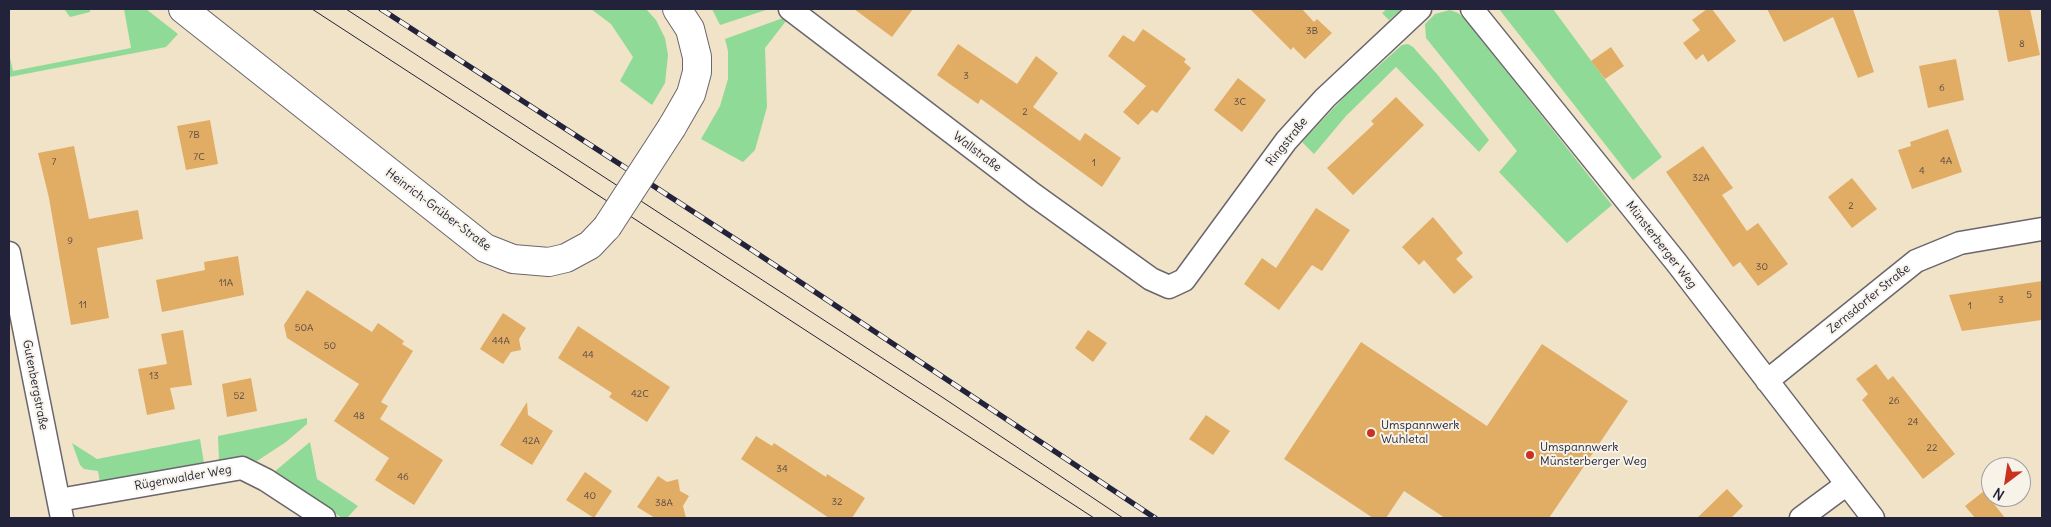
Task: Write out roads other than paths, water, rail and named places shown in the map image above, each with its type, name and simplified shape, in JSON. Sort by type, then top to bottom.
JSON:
[{"type":"street","name":"Heinrich-Grüber-Straße","points":[[183,9],[485,248],[514,259],[550,262],[566,258],[590,245],[607,227],[672,128],[691,94],[697,72],[697,57],[690,29],[677,9]]},
{"type":"street","name":"Wallstraße","points":[[790,9],[1006,174],[1151,279],[1169,287]]},
{"type":"street","name":"Ringstraße","points":[[1169,287],[1184,280],[1286,141],[1312,112],[1420,9]]},
{"type":"street","name":"Münsterberger Weg","points":[[1472,9],[1670,255],[1873,518]]},
{"type":"street","name":"Zernsdorfer Straße","points":[[1767,381],[1916,261],[1960,243],[2042,229]]},
{"type":"street","name":"Gutenbergstraße","points":[[9,253],[60,509]]},
{"type":"street","name":"Rügenwalder Weg","points":[[60,509],[242,468],[266,480],[324,518]]},
{"type":"street","points":[[1801,518],[1847,484]]},
{"type":"tram line","points":[[312,9],[1094,518]]},
{"type":"tram line","points":[[346,9],[942,397],[1123,518]]},
{"type":"railway","points":[[381,9],[749,248],[1155,518]]},
{"type":"place","name":"Umspannwerk Wuhletal","points":[[1371,433]]},
{"type":"place","name":"Umspannwerk Münsterberger Weg","points":[[1530,455]]}]
